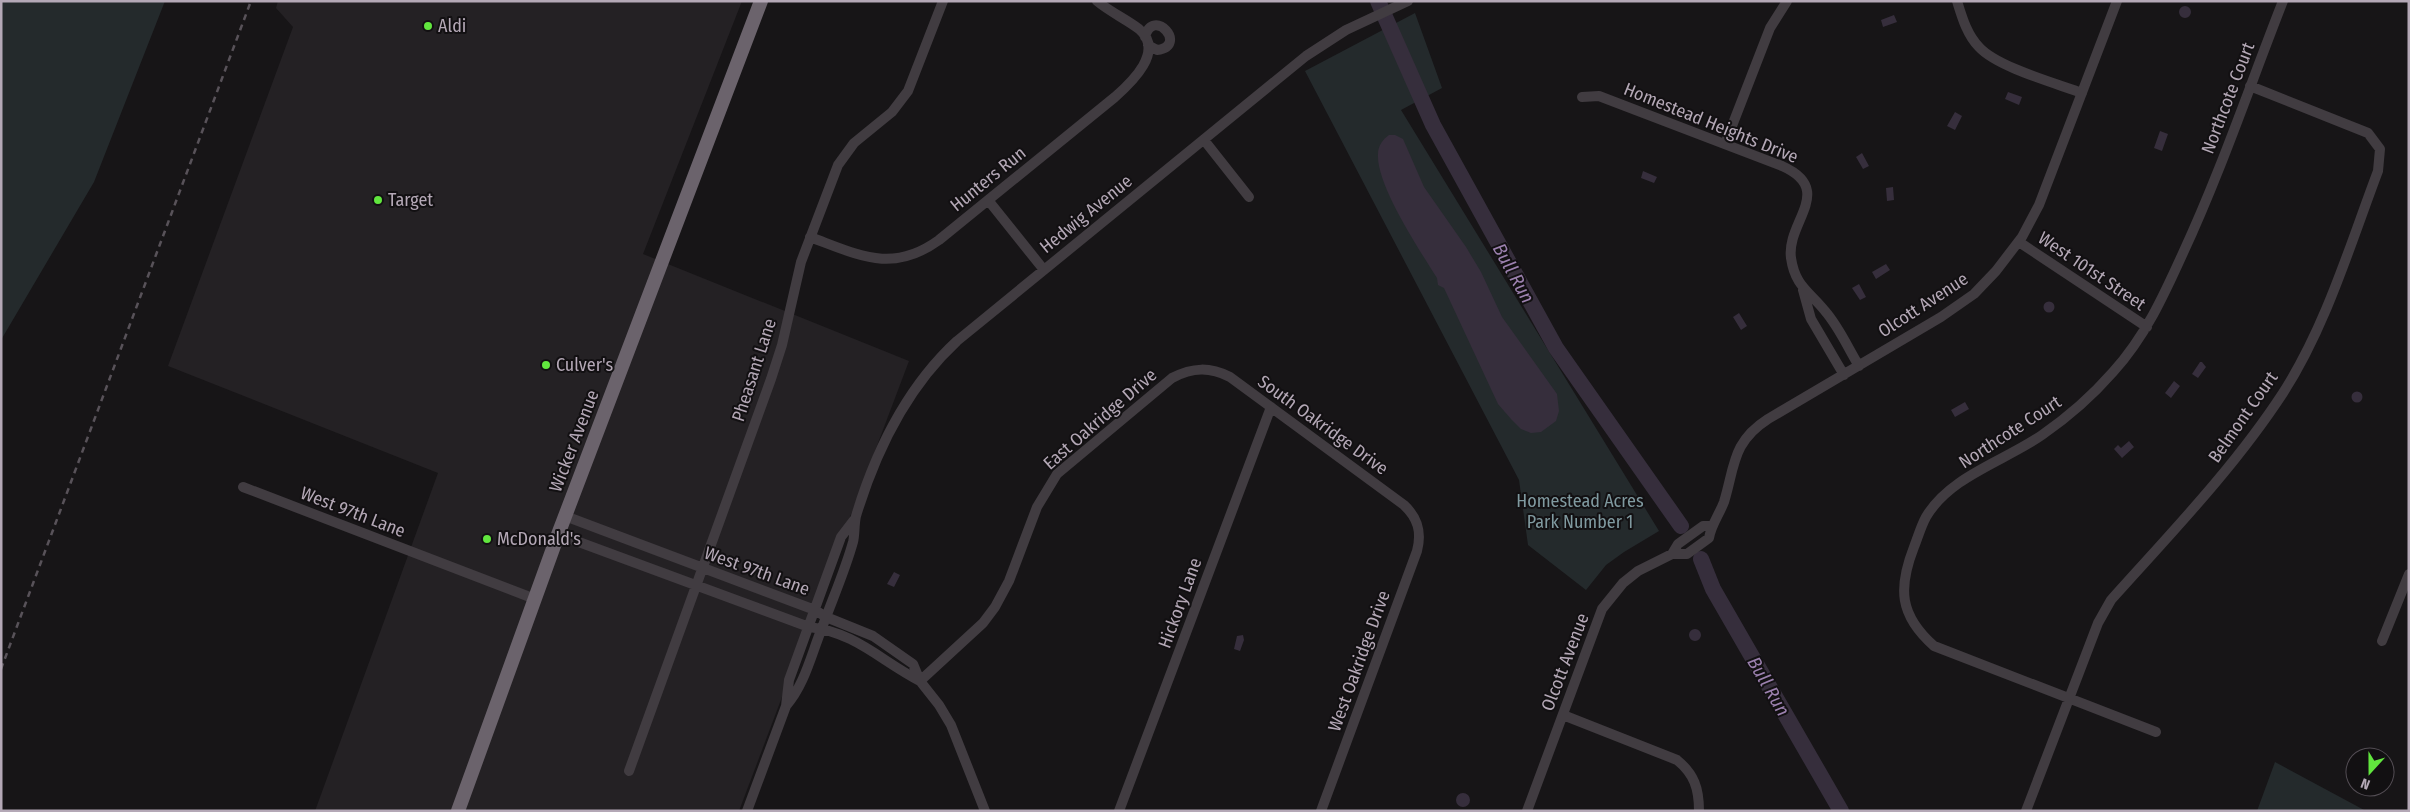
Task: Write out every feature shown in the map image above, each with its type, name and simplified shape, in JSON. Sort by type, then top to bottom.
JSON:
[{"type":"highway","name":"Wicker Avenue","points":[[458,811],[565,516],[761,1]]},
{"type":"street","name":"Pheasant Lane","points":[[629,771],[775,366],[796,281],[810,237],[842,157],[854,143],[892,112],[908,91],[943,1]]},
{"type":"street","name":"Hunters Run","points":[[810,237],[868,258],[886,260],[904,258],[930,246],[1123,90],[1146,60],[1146,41],[1137,28],[1097,1]]},
{"type":"street","name":"Hedwig Avenue","points":[[786,706],[796,694],[822,629],[853,542],[856,518],[888,433],[917,385],[957,341],[1318,47],[1346,30],[1408,1]]},
{"type":"street","points":[[1726,144],[1770,28],[1787,1]]},
{"type":"street","points":[[1957,1],[1971,36],[1987,54],[2006,64],[2082,93]]},
{"type":"street","name":"Olcott Avenue","points":[[1527,811],[1598,620],[1608,601],[1631,576],[1672,554],[1687,554],[1709,538],[1711,526],[1723,505],[1735,458],[1752,432],[1768,419],[1941,317],[1974,294],[1996,271],[2019,242],[2039,205],[2117,1]]},
{"type":"street","name":"Northcote Court","points":[[2156,732],[1934,646],[1923,636],[1911,619],[1903,594],[1905,573],[1920,530],[1936,504],[1973,475],[2035,440],[2069,414],[2113,372],[2147,328],[2208,196],[2283,1]]},
{"type":"street","name":"Belmont Court","points":[[2026,811],[2098,623],[2111,600],[2238,456],[2284,392],[2322,318],[2378,171],[2381,160],[2380,150],[2368,133],[2250,86]]},
{"type":"street","name":"Homestead Heights Drive","points":[[1582,98],[1599,96],[1726,144],[1788,169],[1800,176],[1808,196],[1792,240],[1790,255],[1794,272],[1803,289],[1811,319],[1844,374]]},
{"type":"street","points":[[1204,140],[1249,197]]},
{"type":"street","points":[[988,200],[1044,270]]},
{"type":"street","name":"West 101st Street","points":[[2019,242],[2147,328]]},
{"type":"street","name":"Homestead Heights Drive","points":[[1803,289],[1826,311],[1859,366]]},
{"type":"street","name":"South Oakridge Drive","points":[[1200,368],[1230,377],[1404,505],[1417,522]]},
{"type":"street","name":"East Oakridge Drive","points":[[920,681],[983,623],[1000,600],[1037,507],[1057,474],[1172,378],[1200,368]]},
{"type":"street","name":"Hickory Lane","points":[[1119,811],[1271,407]]},
{"type":"street","name":"West 97th Lane","points":[[243,487],[535,599]]},
{"type":"street","name":"West 97th Lane","points":[[565,516],[815,610],[826,617],[865,632],[888,645],[913,664],[920,681],[939,704],[951,725],[985,811]]},
{"type":"street","name":"Hedwig Avenue","points":[[786,706],[789,680],[841,537],[856,518]]},
{"type":"street","name":"West Oakridge Drive","points":[[1321,811],[1417,551],[1420,537],[1417,522]]},
{"type":"street","name":"West 97th Lane","points":[[560,532],[568,538],[808,627],[822,629],[864,645],[920,681]]},
{"type":"street","points":[[2382,641],[2409,574]]},
{"type":"street","points":[[747,811],[786,706]]},
{"type":"street","points":[[1563,715],[1677,760],[1688,770],[1696,783],[1699,811]]},
{"type":"shaded area","points":[[278,1],[742,1],[643,254],[909,361],[739,811],[315,811],[438,473],[168,366],[293,27],[276,8]]},
{"type":"shaded area","points":[[2183,6],[2187,6],[2191,12],[2187,18],[2183,18],[2179,14],[2179,10]]},
{"type":"shaded area","points":[[1894,15],[1897,22],[1883,27],[1881,20]]},
{"type":"shaded area","points":[[2008,92],[2022,97],[2019,105],[2005,99]]},
{"type":"shaded area","points":[[1955,112],[1962,116],[1955,130],[1947,126]]},
{"type":"shaded area","points":[[2160,131],[2168,134],[2162,151],[2154,148]]},
{"type":"shaded area","points":[[1389,135],[1395,135],[1403,139],[1424,187],[1481,272],[1502,317],[1557,394],[1559,411],[1556,421],[1541,432],[1531,433],[1521,429],[1498,404],[1444,288],[1438,285],[1437,278],[1400,218],[1379,167],[1379,148]]},
{"type":"shaded area","points":[[1862,153],[1869,166],[1863,169],[1856,157]]},
{"type":"shaded area","points":[[1643,171],[1657,177],[1654,183],[1641,178]]},
{"type":"shaded area","points":[[1893,187],[1894,200],[1887,201],[1886,188]]},
{"type":"shaded area","points":[[1886,264],[1890,270],[1876,279],[1872,272]]},
{"type":"shaded area","points":[[1859,284],[1866,297],[1860,300],[1852,288]]},
{"type":"shaded area","points":[[2049,301],[2055,307],[2049,313],[2043,307]]},
{"type":"shaded area","points":[[1739,313],[1747,326],[1741,330],[1733,317]]},
{"type":"shaded area","points":[[2200,362],[2206,367],[2198,378],[2192,374]]},
{"type":"shaded area","points":[[2174,381],[2180,386],[2171,398],[2165,393]]},
{"type":"shaded area","points":[[2357,391],[2363,397],[2357,403],[2351,397]]},
{"type":"shaded area","points":[[1965,402],[1969,409],[1955,417],[1951,410]]},
{"type":"shaded area","points":[[2129,441],[2134,447],[2122,458],[2114,449],[2118,445],[2121,448]]},
{"type":"shaded area","points":[[894,572],[900,575],[894,587],[887,584]]},
{"type":"shaded area","points":[[1693,629],[1697,629],[1701,635],[1697,641],[1693,641],[1689,637],[1689,633]]},
{"type":"shaded area","points":[[1243,635],[1244,640],[1240,651],[1234,649],[1237,636]]},
{"type":"shaded area","points":[[1463,793],[1468,795],[1470,800],[1468,805],[1463,807],[1458,805],[1456,800],[1458,795]]},
{"type":"green space","points":[[1,1],[165,1],[94,182],[1,340]]},
{"type":"green space","name":"Homestead Acres Park Number 1","points":[[1415,13],[1442,88],[1401,110],[1659,531],[1606,565],[1586,590],[1528,545],[1519,480],[1305,71]]},
{"type":"green space","points":[[2275,762],[2366,811],[2257,811]]},
{"type":"waterway","name":"Bull Run","points":[[1378,1],[1433,125],[1556,348],[1681,526]]},
{"type":"waterway","name":"Bull Run","points":[[1701,559],[1713,589],[1841,811]]},
{"type":"railway","points":[[1,669],[251,1]]},
{"type":"place","name":"Aldi","points":[[428,26]]},
{"type":"place","name":"Target","points":[[378,200]]},
{"type":"place","name":"Culver's","points":[[546,365]]},
{"type":"place","name":"McDonald's","points":[[487,539]]}]
